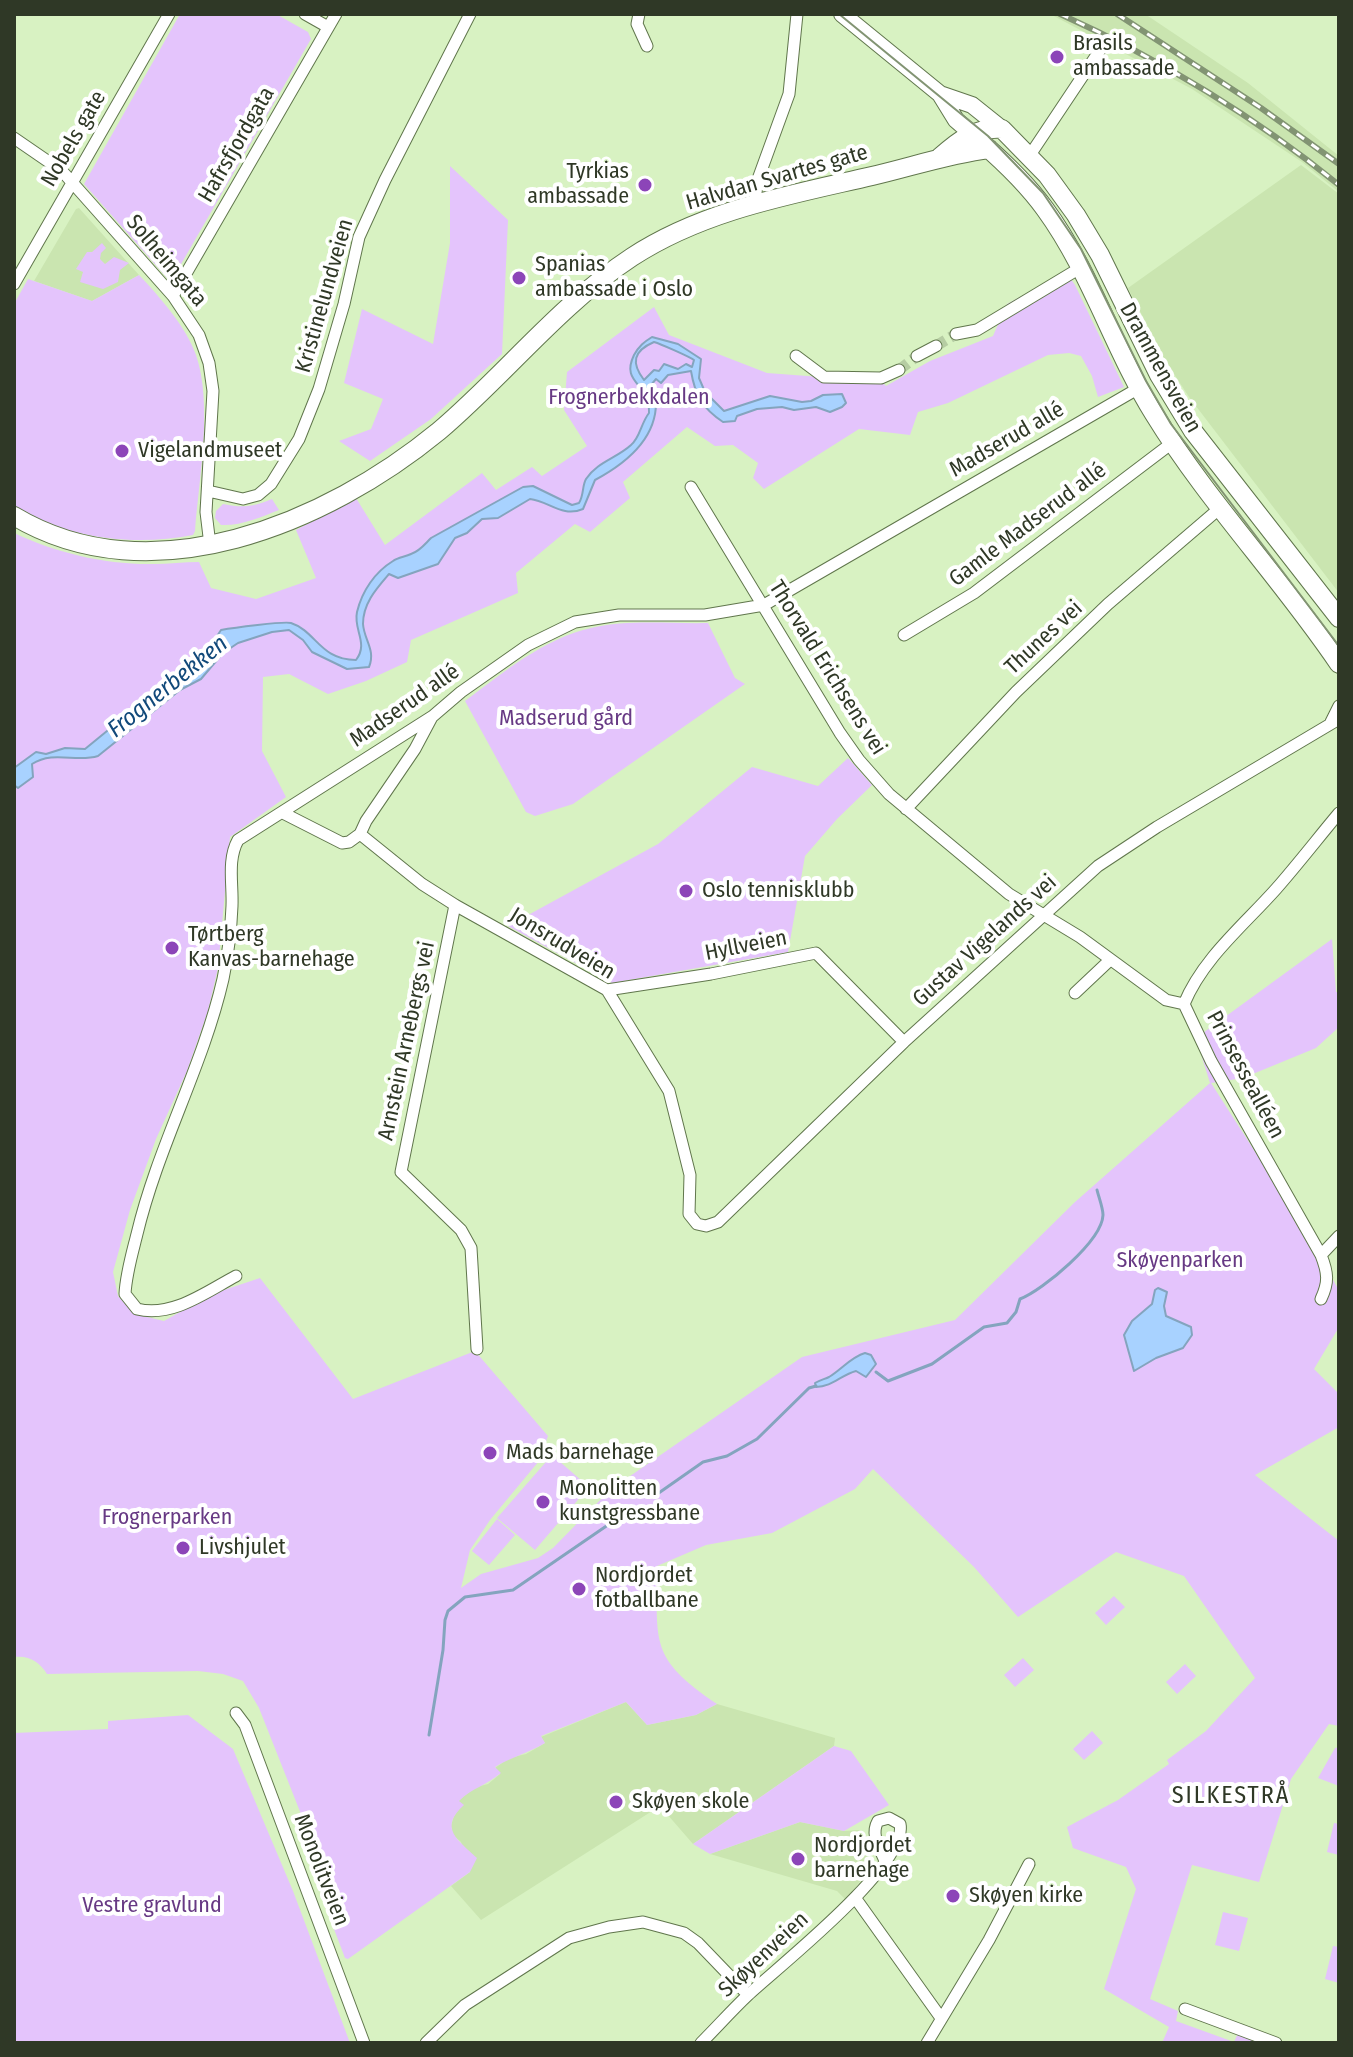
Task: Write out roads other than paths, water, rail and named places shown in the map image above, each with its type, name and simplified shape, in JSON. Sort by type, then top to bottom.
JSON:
[{"type":"main road","name":"Drammensveien","points":[[842,14],[940,94],[956,120],[1011,169],[1045,209],[1080,268],[1139,388],[1172,443],[1339,664]]},
{"type":"main road","name":"Drammensveien","points":[[940,94],[972,105],[1002,129],[1030,155],[1059,190],[1085,228],[1159,375],[1193,431],[1339,618]]},
{"type":"main road","points":[[971,133],[1002,129]]},
{"type":"main road","name":"Halvdan Svartes gate","points":[[940,157],[971,133]]},
{"type":"main road","name":"Halvdan Svartes gate","points":[[14,516],[84,544],[147,550],[210,545],[267,530],[381,473],[441,429],[566,309],[632,257],[691,225],[755,204],[940,157],[989,149]]},
{"type":"street","name":"Nobels gate","points":[[14,284],[169,14]]},
{"type":"street","points":[[305,14],[328,27]]},
{"type":"street","name":"Hafrsfjordgata","points":[[173,296],[336,14]]},
{"type":"street","name":"Kristinelundveien","points":[[208,491],[243,499],[258,495],[271,484],[299,439],[323,375],[359,237],[470,14]]},
{"type":"street","points":[[639,14],[637,24],[647,46]]},
{"type":"street","points":[[755,204],[757,182],[789,94],[797,14]]},
{"type":"street","points":[[1030,155],[1102,47]]},
{"type":"street","name":"Solheimgata","points":[[14,138],[62,171],[173,296],[199,335],[211,377],[206,512],[210,545]]},
{"type":"street","points":[[956,334],[977,330],[1080,268]]},
{"type":"street","points":[[917,356],[936,346]]},
{"type":"street","points":[[796,356],[824,377],[881,378],[899,370]]},
{"type":"street","name":"Madserud allé","points":[[236,1276],[176,1308],[163,1311],[137,1309],[125,1294],[127,1272],[143,1210],[165,1140],[213,1018],[229,941],[232,857],[243,837],[433,716],[461,692],[528,645],[575,622],[619,615],[705,615],[764,605],[1139,388]]},
{"type":"street","name":"Gamle Madserud allé","points":[[904,635],[974,593],[1172,443]]},
{"type":"street","name":"Thorvald Erichsens vei","points":[[691,487],[852,751],[874,778],[906,809],[1009,894],[1080,937],[1166,1000],[1184,1004]]},
{"type":"street","name":"Thunes vei","points":[[906,809],[1016,692],[1108,604],[1220,508]]},
{"type":"street","name":"Gustav Vigelands vei","points":[[697,1224],[706,1226],[718,1222],[904,1042],[1041,916],[1120,851],[1335,720],[1339,706]]},
{"type":"street","points":[[283,813],[342,843],[349,842],[360,834],[433,716]]},
{"type":"street","name":"Prinsessealléen","points":[[1321,1299],[1328,1284],[1321,1255],[1211,1061],[1184,1004],[1194,983],[1224,944],[1277,888],[1339,813]]},
{"type":"street","name":"Jonsrudveien","points":[[360,834],[455,905],[607,990],[669,1091],[690,1175],[689,1214],[697,1224]]},
{"type":"street","name":"Arnstein Arnebergs vei","points":[[455,905],[401,1172],[461,1230],[471,1248],[477,1349]]},
{"type":"street","name":"Hyllveien","points":[[607,990],[816,953],[904,1042]]},
{"type":"street","points":[[1075,993],[1110,960]]},
{"type":"street","points":[[1321,1255],[1339,1236]]},
{"type":"street","name":"Monolitveien","points":[[236,1713],[245,1725],[364,2043]]},
{"type":"street","name":"Skøyenveien","points":[[701,2043],[748,1995],[856,1899],[885,1861]]},
{"type":"street","points":[[927,2043],[989,1940],[1029,1864]]},
{"type":"street","points":[[856,1899],[941,2018]]},
{"type":"street","points":[[426,2043],[465,2005],[569,1938],[643,1922],[684,1933],[698,1943],[748,1995]]},
{"type":"street","points":[[1185,2009],[1276,2043]]},
{"type":"water","name":"Frognerbekken","points":[[652,337],[678,344],[701,359],[699,378],[705,392],[724,411],[770,396],[802,402],[823,395],[842,394],[846,403],[830,412],[816,407],[757,409],[737,416],[735,421],[723,422],[701,400],[691,371],[668,375],[661,383],[656,379],[651,385],[656,403],[655,416],[644,440],[627,459],[595,480],[583,509],[569,512],[530,499],[498,518],[482,519],[467,533],[455,538],[438,564],[398,578],[389,574],[365,609],[363,624],[371,655],[369,667],[347,669],[312,652],[303,640],[289,630],[238,643],[223,653],[201,679],[180,690],[98,756],[40,760],[32,764],[33,777],[18,788],[14,785],[14,768],[36,752],[46,754],[65,748],[85,749],[118,722],[147,705],[157,691],[206,653],[221,630],[291,623],[334,655],[356,660],[361,648],[356,619],[359,604],[370,583],[386,565],[417,551],[431,538],[523,487],[533,486],[572,505],[579,503],[591,473],[634,442],[649,413],[645,395],[633,378],[631,365],[640,347]],"holes":[[[654,342],[694,360],[692,367],[686,364],[678,369],[664,364],[644,380],[637,368],[636,358],[642,349]]]},
{"type":"water","points":[[1158,1288],[1167,1292],[1164,1306],[1166,1316],[1191,1327],[1192,1335],[1183,1348],[1156,1358],[1134,1371],[1124,1335],[1132,1321],[1152,1304]]},
{"type":"water","points":[[865,1353],[871,1355],[876,1364],[866,1377],[856,1371],[816,1387],[815,1383]]},
{"type":"waterway","points":[[876,1372],[888,1381],[932,1364],[984,1327],[1007,1323],[1016,1312],[1020,1299],[1056,1275],[1093,1238],[1103,1215],[1097,1190]]},
{"type":"waterway","points":[[653,1497],[703,1462],[727,1456],[757,1439],[809,1388],[816,1386]]},
{"type":"waterway","points":[[429,1735],[448,1611],[465,1597],[513,1590],[621,1516]]},
{"type":"tunnel","points":[[936,346],[956,334]]},
{"type":"tunnel","points":[[899,370],[917,356]]},
{"type":"tram line","points":[[839,14],[988,136],[1043,193],[1081,249],[1146,381],[1171,424],[1339,646]]},
{"type":"railway","points":[[1060,14],[1134,50],[1205,90],[1339,185]]},
{"type":"railway","points":[[1117,14],[1261,108],[1339,164]]},
{"type":"place","name":"Brasils ambassade","points":[[1057,57]]},
{"type":"place","name":"Tyrkias ambassade","points":[[645,185]]},
{"type":"place","name":"Spanias ambassade i Oslo","points":[[519,278]]},
{"type":"place","name":"Vigelandmuseet","points":[[122,451]]},
{"type":"place","name":"Oslo tennisklubb","points":[[686,891]]},
{"type":"place","name":"Tørtberg Kanvas-barnehage","points":[[172,948]]},
{"type":"place","name":"Mads barnehage","points":[[490,1453]]},
{"type":"place","name":"Monolitten kunstgressbane","points":[[543,1502]]},
{"type":"place","name":"Livshjulet","points":[[183,1548]]},
{"type":"place","name":"Nordjordet fotballbane","points":[[579,1589]]},
{"type":"place","name":"Skøyen skole","points":[[616,1802]]},
{"type":"place","name":"Nordjordet barnehage","points":[[798,1859]]},
{"type":"place","name":"Skøyen kirke","points":[[953,1896]]},
{"type":"district","name":"SILKESTRÅ","points":[[1231,1796]]},
{"type":"park label","name":"Frognerbekkdalen","points":[[629,398]]},
{"type":"park label","name":"Madserud gård","points":[[566,719]]},
{"type":"park label","name":"Skøyenparken","points":[[1180,1261]]},
{"type":"park label","name":"Frognerparken","points":[[167,1518]]},
{"type":"park label","name":"Vestre gravlund","points":[[152,1906]]}]
